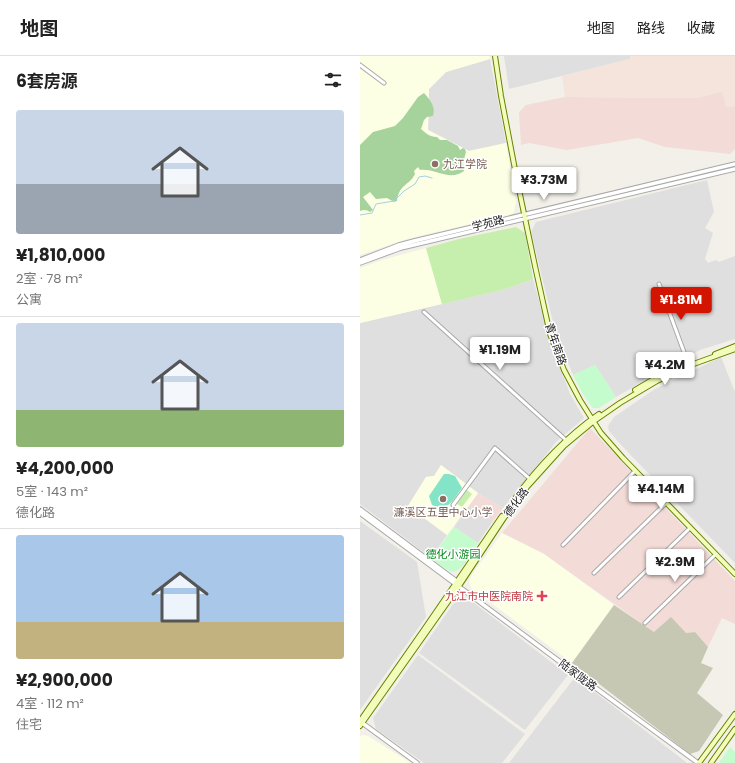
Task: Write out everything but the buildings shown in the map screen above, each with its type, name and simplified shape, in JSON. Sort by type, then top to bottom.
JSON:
[{"type":"main road","name":"青年南路","points":[[495,56],[517,180],[550,334],[564,370],[580,400],[601,433],[635,471],[735,574]]},
{"type":"main road","name":"德化路","points":[[361,723],[504,518],[527,487],[564,446],[593,420],[620,402],[657,381],[688,366],[735,348]]},
{"type":"main road","name":"德化路","points":[[458,584],[506,511],[530,479],[566,440],[619,400],[655,378],[688,363],[735,348]]},
{"type":"main road","points":[[698,763],[735,714]]},
{"type":"main road","points":[[711,763],[735,729]]},
{"type":"street","points":[[360,66],[384,83]]},
{"type":"street","name":"学苑路","points":[[360,261],[401,248],[735,164]]},
{"type":"street","name":"学苑路","points":[[525,216],[735,169]]},
{"type":"street","points":[[660,284],[688,363]]},
{"type":"street","points":[[424,312],[566,440]]},
{"type":"street","points":[[453,505],[495,448],[530,479]]},
{"type":"street","points":[[563,545],[635,471]]},
{"type":"street","points":[[594,573],[666,503]]},
{"type":"street","points":[[360,509],[458,584]]},
{"type":"street","points":[[360,513],[458,584]]},
{"type":"street","points":[[619,597],[690,528]]},
{"type":"street","points":[[645,623],[716,554]]},
{"type":"street","name":"陆家陇路","points":[[458,584],[571,670],[698,763]]},
{"type":"street","points":[[361,723],[417,763]]},
{"type":"shaded area","name":"九江学院","points":[[360,56],[489,56],[490,59],[446,72],[429,89],[428,130],[469,151],[506,143],[516,203],[512,214],[407,239],[360,255]]},
{"type":"shaded area","points":[[504,56],[630,56],[630,59],[509,89]]},
{"type":"shaded area","points":[[630,56],[735,56],[735,106],[726,107],[722,91],[697,98],[565,97],[562,76],[630,59]]},
{"type":"shaded area","points":[[490,59],[506,143],[469,151],[428,130],[429,89],[446,72]]},
{"type":"shaded area","points":[[723,91],[726,107],[735,106],[735,149],[730,154],[665,147],[638,138],[567,150],[529,143],[521,145],[519,112],[526,105],[565,97],[697,98]]},
{"type":"shaded area","points":[[707,180],[714,212],[705,228],[713,233],[705,259],[708,263],[716,260],[719,262],[735,256],[735,339],[700,350],[616,397],[595,365],[573,375],[554,326],[531,232],[536,222]]},
{"type":"shaded area","points":[[426,248],[442,304],[360,323],[360,268],[382,260]]},
{"type":"shaded area","points":[[533,279],[550,341],[570,394],[584,418],[556,442],[503,508],[478,493],[441,465],[434,476],[426,477],[408,506],[447,535],[431,558],[360,504],[360,323],[506,289]]},
{"type":"shaded area","points":[[721,357],[735,392],[735,563],[622,446],[609,431],[608,426],[614,417],[655,389]]},
{"type":"shaded area","points":[[590,428],[735,581],[735,624],[722,618],[708,647],[695,632],[654,632],[544,554],[502,533]]},
{"type":"shaded area","name":"濂溪区五里中心小学","points":[[441,465],[478,493],[447,535],[408,506],[426,477],[434,476]]},
{"type":"shaded area","points":[[478,493],[503,508],[493,521],[469,506]]},
{"type":"shaded area","points":[[469,506],[493,521],[478,543],[454,527]]},
{"type":"shaded area","points":[[360,521],[417,562],[426,617],[360,710]]},
{"type":"shaded area","name":"九江市中医院南院","points":[[502,533],[544,554],[614,605],[572,663],[471,588],[469,582],[471,576]]},
{"type":"shaded area","points":[[465,596],[568,675],[525,730],[419,653],[458,597]]},
{"type":"shaded area","points":[[614,605],[654,632],[671,617],[686,633],[695,632],[708,647],[701,663],[713,668],[697,693],[723,715],[699,751],[690,754],[572,663]]},
{"type":"shaded area","points":[[418,655],[525,734],[502,763],[424,763],[376,729],[373,718]]},
{"type":"shaded area","points":[[575,677],[686,762],[686,763],[509,763]]},
{"type":"shaded area","points":[[360,736],[368,736],[411,763],[360,763]]},
{"type":"green space","points":[[424,93],[432,103],[434,112],[433,116],[427,117],[424,120],[421,129],[440,140],[447,140],[458,146],[460,150],[463,148],[465,149],[466,152],[463,163],[464,171],[458,174],[448,175],[420,170],[418,167],[414,171],[415,174],[413,178],[400,191],[397,201],[394,202],[387,198],[376,199],[370,192],[363,197],[373,210],[370,212],[365,210],[360,211],[360,145],[373,132],[395,126],[403,118],[418,97]]},
{"type":"green space","points":[[516,227],[525,233],[533,279],[506,289],[442,304],[426,248],[459,239]]},
{"type":"green space","points":[[595,365],[616,397],[599,408],[593,408],[583,394],[573,375]]},
{"type":"green space","points":[[444,474],[455,476],[462,488],[450,504],[443,507],[438,507],[432,505],[429,496]]},
{"type":"green space","points":[[467,490],[472,494],[462,507],[457,504]]},
{"type":"green space","name":"德化小游园","points":[[454,527],[478,543],[466,562],[454,572],[442,567],[431,558]]},
{"type":"green space","points":[[730,747],[735,752],[735,763],[719,763]]},
{"type":"waterway","points":[[360,215],[372,213],[376,204],[394,201],[404,191],[415,184],[419,177],[425,176],[432,178]]},
{"type":"place","name":"九江学院","points":[[435,164]]},
{"type":"place","name":"濂溪区五里中心小学","points":[[443,499]]},
{"type":"place","name":"九江市中医院南院","points":[[542,596]]}]
